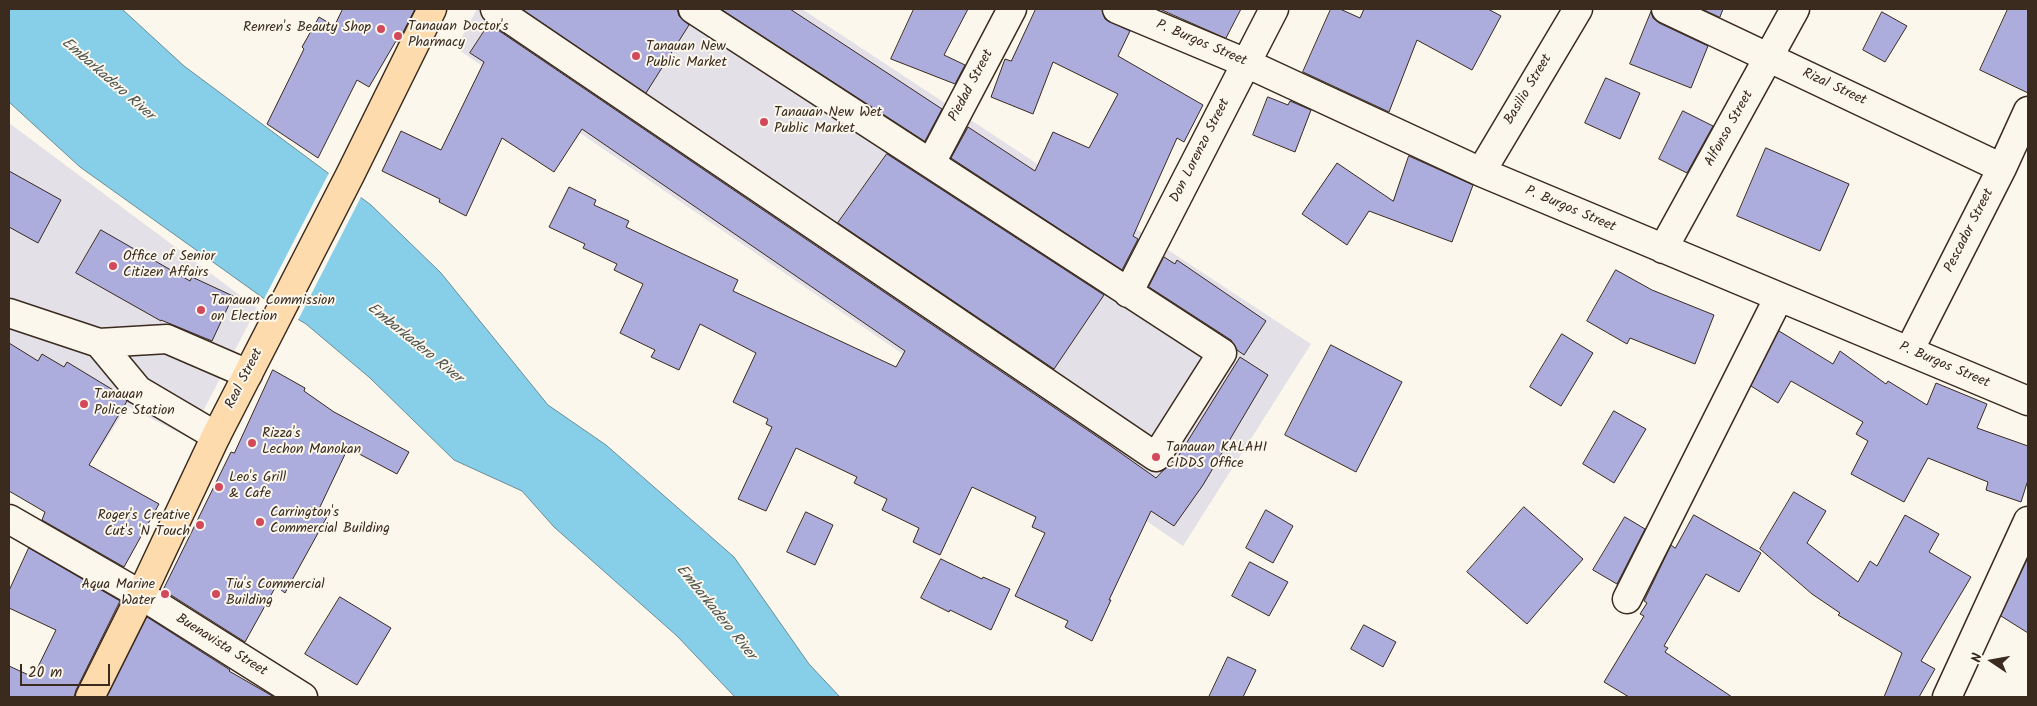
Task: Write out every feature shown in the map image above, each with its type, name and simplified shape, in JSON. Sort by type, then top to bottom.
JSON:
[{"type":"main road","name":"Real Street","points":[[90,697],[141,595],[216,436],[350,175],[432,9]]},
{"type":"street","points":[[495,9],[1081,408],[1156,457],[1222,353],[693,9]]},
{"type":"street","name":"Piedad Street","points":[[931,163],[1012,9]]},
{"type":"street","name":"P. Burgos Street","points":[[1117,9],[1246,63],[1481,172],[2028,401]]},
{"type":"street","name":"Don Lorenzo Street","points":[[1128,293],[1274,9]]},
{"type":"street","name":"Basilio Street","points":[[1481,172],[1578,9]]},
{"type":"street","name":"Rizal Street","points":[[1666,9],[2002,168]]},
{"type":"street","name":"Alfonso Street","points":[[1662,249],[1770,58],[1795,9]]},
{"type":"street","name":"Pescador Street","points":[[1909,351],[2002,168],[2028,111]]},
{"type":"street","points":[[1627,599],[1779,297]]},
{"type":"street","points":[[9,313],[99,343],[167,339],[254,363]]},
{"type":"street","points":[[99,343],[138,390],[216,436]]},
{"type":"street","name":"Buenavista Street","points":[[9,519],[141,595],[303,697]]},
{"type":"street","points":[[1947,697],[2028,521]]},
{"type":"shaded area","points":[[477,9],[802,9],[1311,344],[1183,546],[456,48]]},
{"type":"shaded area","points":[[9,123],[257,308],[189,438],[127,406],[97,454],[9,400]]},
{"type":"water","name":"Embarkadero River","points":[[9,9],[122,9],[184,66],[371,205],[441,273],[548,405],[606,445],[734,557],[809,664],[840,697],[735,697],[677,636],[554,527],[522,491],[454,460],[370,378],[306,324],[266,300],[80,167],[9,102]]},
{"type":"pier","points":[[330,171],[362,195],[297,322],[263,301]]},
{"type":"building","points":[[343,9],[415,9],[398,42],[396,41],[369,87],[357,80],[318,158],[267,124],[304,49],[302,47],[319,17],[334,26]]},
{"type":"building","name":"Tanauan New Public Market","points":[[522,9],[677,9],[679,16],[689,25],[646,93]]},
{"type":"building","points":[[721,9],[790,9],[942,109],[925,141]]},
{"type":"building","points":[[914,9],[968,9],[944,55],[965,65],[955,84],[891,59]]},
{"type":"building","points":[[1036,9],[1102,9],[1105,19],[1130,31],[1118,56],[1203,105],[1184,142],[1177,138],[1133,236],[1138,239],[1122,270],[951,158],[968,127],[1035,171],[1053,132],[1089,148],[1118,94],[1053,62],[1033,114],[991,97],[1005,59],[1011,61]]},
{"type":"building","points":[[1160,9],[1241,9],[1226,38]]},
{"type":"building","points":[[1331,9],[1340,9],[1360,18],[1364,9],[1488,9],[1501,16],[1472,70],[1417,40],[1389,112],[1303,72]]},
{"type":"building","points":[[1702,9],[1723,9],[1720,17]]},
{"type":"building","points":[[2008,9],[2028,9],[2028,93],[1980,70]]},
{"type":"building","points":[[1651,12],[1653,18],[1659,23],[1708,46],[1691,88],[1630,64]]},
{"type":"building","points":[[1882,12],[1907,26],[1885,62],[1863,50]]},
{"type":"building","points":[[489,24],[1156,478],[1172,461],[1174,463],[1240,357],[1268,375],[1203,485],[1174,526],[1151,511],[1092,641],[1065,627],[1068,621],[1015,596],[1045,533],[1032,527],[1036,517],[972,487],[940,555],[913,542],[919,528],[882,510],[887,499],[854,483],[857,477],[796,448],[766,511],[738,499],[772,427],[766,424],[768,419],[733,402],[756,353],[700,324],[679,370],[651,357],[655,350],[620,333],[643,284],[614,270],[617,264],[583,248],[585,244],[549,227],[569,187],[596,200],[594,205],[629,221],[626,227],[738,280],[733,291],[896,367],[905,351],[582,129],[554,172],[502,138],[466,216],[439,202],[440,199],[382,171],[401,131],[441,150],[484,62],[470,53]]},
{"type":"building","points":[[1606,78],[1640,93],[1620,139],[1585,123]]},
{"type":"building","points":[[1268,97],[1288,105],[1290,101],[1311,110],[1295,152],[1253,135]]},
{"type":"building","points":[[1683,111],[1713,126],[1687,173],[1659,159]]},
{"type":"building","points":[[1766,148],[1849,184],[1820,251],[1737,216]]},
{"type":"building","points":[[887,154],[1104,295],[1054,369],[838,223]]},
{"type":"building","points":[[1409,156],[1473,185],[1452,242],[1369,211],[1347,245],[1302,214],[1337,163],[1393,201]]},
{"type":"building","points":[[9,171],[61,200],[38,243],[9,227]]},
{"type":"building","points":[[101,230],[190,281],[192,277],[233,296],[212,341],[161,321],[76,273]]},
{"type":"building","points":[[1164,257],[1175,264],[1177,260],[1266,321],[1244,355],[1237,350],[1231,340],[1149,287]]},
{"type":"building","points":[[1616,270],[1652,290],[1714,315],[1695,364],[1630,338],[1627,344],[1587,321]]},
{"type":"building","points":[[1779,331],[1833,364],[1840,351],[1886,384],[1888,381],[1927,405],[1936,383],[1987,404],[1977,428],[2028,446],[2028,480],[2021,502],[1986,490],[1988,482],[1928,458],[1904,502],[1851,474],[1868,441],[1856,434],[1863,422],[1791,381],[1778,403],[1751,386]]},
{"type":"building","points":[[1562,334],[1593,353],[1561,406],[1530,387]]},
{"type":"building","points":[[9,343],[38,361],[42,354],[64,367],[67,362],[123,396],[127,401],[89,465],[159,504],[124,567],[42,520],[45,512],[9,491]]},
{"type":"building","points":[[1331,345],[1402,382],[1356,472],[1285,435]]},
{"type":"building","points":[[273,370],[305,388],[304,391],[334,412],[409,452],[397,474],[348,448],[319,509],[328,515],[285,593],[276,586],[245,642],[163,590],[231,452],[234,453]]},
{"type":"building","points":[[1614,411],[1646,429],[1614,483],[1583,464]]},
{"type":"building","points":[[1794,492],[1826,511],[1807,543],[1858,582],[1870,561],[1877,566],[1905,515],[1939,534],[1929,552],[1971,577],[1921,661],[1935,669],[1919,697],[1884,697],[1902,653],[1838,615],[1840,613],[1812,594],[1760,549]]},
{"type":"building","points":[[1524,507],[1583,559],[1527,624],[1467,572]]},
{"type":"building","points":[[1266,510],[1293,526],[1273,563],[1246,548]]},
{"type":"building","points":[[806,512],[833,525],[815,565],[787,552]]},
{"type":"building","points":[[1694,515],[1761,553],[1739,592],[1706,574],[1664,646],[1668,648],[1665,652],[1732,697],[1629,697],[1604,682],[1644,616],[1640,614],[1647,603],[1644,601],[1671,545],[1675,548]]},
{"type":"building","points":[[1625,517],[1645,529],[1617,584],[1593,570]]},
{"type":"building","points":[[29,548],[120,601],[74,697],[9,697],[9,666],[33,677],[56,630],[9,608],[9,591]]},
{"type":"building","points":[[2028,558],[2028,633],[2001,616]]},
{"type":"building","points":[[941,559],[982,579],[983,577],[1010,589],[991,630],[921,598]]},
{"type":"building","points":[[1250,562],[1288,582],[1269,616],[1232,596]]},
{"type":"building","points":[[340,597],[391,628],[357,685],[305,654]]},
{"type":"building","points":[[147,617],[229,671],[274,697],[107,697]]},
{"type":"building","points":[[1364,625],[1396,642],[1383,667],[1351,649]]},
{"type":"building","points":[[1228,657],[1256,670],[1243,697],[1209,697]]},
{"type":"place","name":"Renren's Beauty Shop","points":[[381,29]]},
{"type":"place","name":"Tanauan Doctor's Pharmacy","points":[[398,36]]},
{"type":"place","name":"Tanauan New Public Market","points":[[636,56]]},
{"type":"place","name":"Tanauan New Wet Public Market","points":[[764,122]]},
{"type":"place","name":"Office of Senior Citizen Affairs","points":[[113,266]]},
{"type":"place","name":"Tanauan Commission on Election","points":[[201,310]]},
{"type":"place","name":"Tanauan Police Station","points":[[84,404]]},
{"type":"place","name":"Rizza's Lechon Manokan","points":[[252,443]]},
{"type":"place","name":"Tanauan KALAHI CIDDS Office","points":[[1156,457]]},
{"type":"place","name":"Leo's Grill & Cafe","points":[[219,487]]},
{"type":"place","name":"Carrington's Commercial Building","points":[[260,522]]},
{"type":"place","name":"Roger's Creative Cut's 'N Touch","points":[[200,525]]},
{"type":"place","name":"Aqua Marine Water","points":[[165,594]]},
{"type":"place","name":"Tiu's Commercial Building","points":[[216,594]]}]
